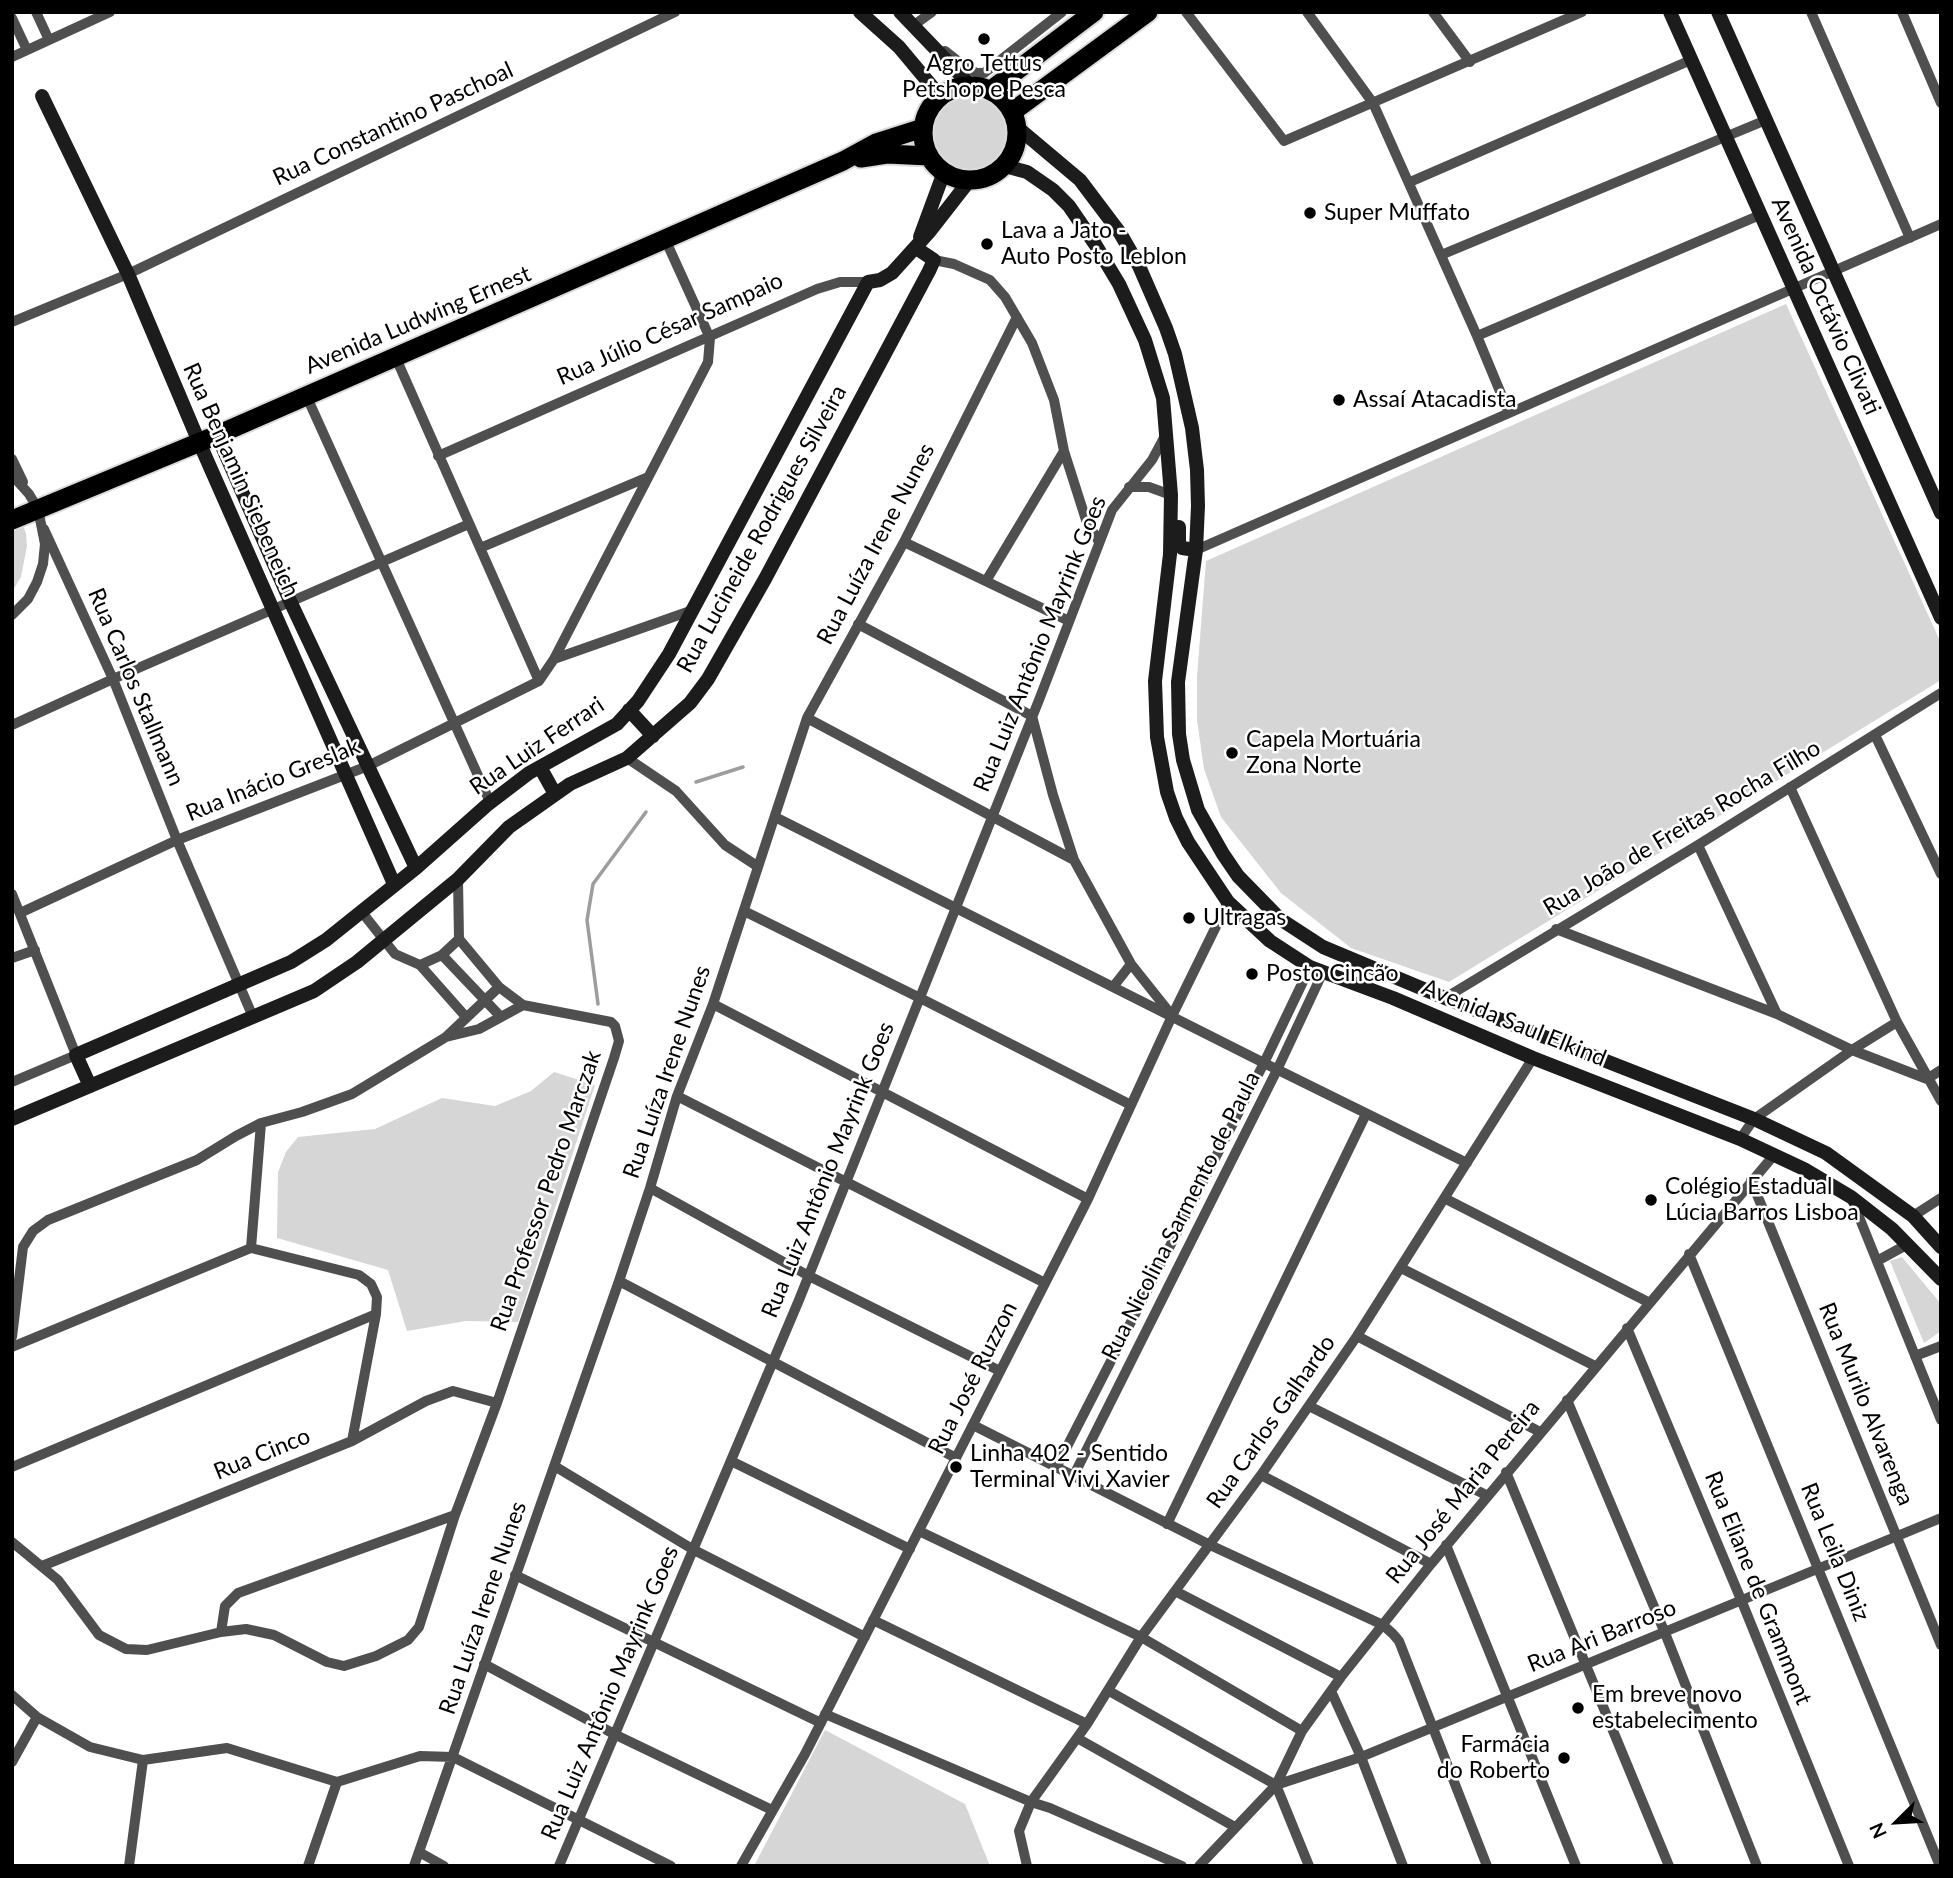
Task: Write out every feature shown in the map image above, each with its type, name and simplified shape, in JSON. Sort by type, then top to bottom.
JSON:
[{"type":"highway","points":[[981,88],[1051,45],[1094,12]]},
{"type":"highway","points":[[1015,120],[1148,12]]},
{"type":"highway","points":[[958,87],[981,88],[1003,99],[1015,120],[1014,151],[998,172],[984,179],[958,179],[944,172],[929,156],[925,148],[923,128],[929,110],[940,96],[958,87]]},
{"type":"highway","name":"Avenida Ludwing Ernest","points":[[12,520],[34,501],[208,438],[843,161],[876,143],[923,128]]},
{"type":"highway","name":"Avenida Ludwing Ernest","points":[[843,161],[887,154],[929,156]]},
{"type":"street","points":[[36,12],[49,40]]},
{"type":"street","points":[[12,57],[110,12]]},
{"type":"street","name":"Rua Constantino Paschoal","points":[[12,322],[128,274],[675,12]]},
{"type":"street","points":[[860,12],[899,47],[940,96]]},
{"type":"street","points":[[900,12],[981,88]]},
{"type":"street","points":[[917,29],[932,12]]},
{"type":"street","points":[[917,29],[968,69],[978,73],[989,70],[1062,12]]},
{"type":"street","points":[[1186,12],[1284,141],[1470,61],[1563,16],[1582,12]]},
{"type":"street","points":[[1307,12],[1373,103],[1410,182],[1509,413]]},
{"type":"street","points":[[1433,12],[1470,61]]},
{"type":"street","name":"Avenida Octávio Clivati","points":[[1670,12],[1941,618]]},
{"type":"street","name":"Avenida Octávio Clivati","points":[[1718,12],[1941,513]]},
{"type":"street","points":[[1811,12],[1910,238]]},
{"type":"street","points":[[1902,12],[1941,103]]},
{"type":"street","points":[[12,18],[27,50]]},
{"type":"street","points":[[1033,35],[1051,45]]},
{"type":"street","points":[[1410,182],[1690,60]]},
{"type":"street","name":"Rua Benjamin Siebeneich","points":[[42,96],[291,603],[416,868]]},
{"type":"street","name":"Avenida Saul Elkind","points":[[1015,120],[1080,180],[1112,221],[1139,265],[1166,328],[1185,389],[1198,470],[1196,550],[1178,682],[1177,710],[1182,760],[1198,810],[1238,876],[1280,919],[1323,947],[1445,998],[1754,1119],[1826,1153],[1913,1216],[1941,1247]]},
{"type":"street","points":[[1441,255],[1766,120]]},
{"type":"street","name":"Avenida Saul Elkind","points":[[1007,163],[1012,168],[1027,172],[1053,190],[1077,218],[1119,284],[1145,340],[1163,398],[1171,495],[1170,554],[1155,681],[1157,737],[1167,792],[1176,818],[1188,842],[1228,902],[1270,941],[1317,969],[1740,1139],[1804,1169],[1851,1198],[1908,1244],[1941,1279]]},
{"type":"street","name":"Rua Júlio César Sampaio","points":[[916,248],[944,172]]},
{"type":"street","name":"Rua Júlio César Sampaio","points":[[439,456],[817,289],[840,282],[880,280],[892,273],[916,248],[970,181]]},
{"type":"street","points":[[1477,336],[1760,215]]},
{"type":"street","points":[[1171,495],[1178,513],[1179,543],[1182,548],[1196,550],[1941,224]]},
{"type":"street","points":[[539,681],[554,659],[708,362],[710,338],[665,239]]},
{"type":"street","points":[[916,248],[934,260],[954,264],[990,279],[1017,317],[1032,343],[1055,400],[1064,451],[1086,520],[1099,542]]},
{"type":"street","name":"Rua Lucineide Rodrigues Silveira","points":[[12,1119],[314,991],[357,962],[458,879],[509,827],[555,794],[627,758],[690,703],[708,680],[765,579],[934,260]]},
{"type":"street","name":"Rua Luiz Ferrari","points":[[12,1082],[291,962],[326,940],[416,868],[490,802],[540,767],[617,724],[638,701],[669,654],[867,282]]},
{"type":"street","name":"Rua Luíza Irene Nunes","points":[[414,1866],[515,1575],[556,1467],[650,1188],[677,1096],[713,1004],[807,718],[904,542],[1017,317]]},
{"type":"street","points":[[395,356],[539,681]]},
{"type":"street","points":[[306,395],[490,802]]},
{"type":"street","name":"Rua Luiz Antônio Mayrink Goes","points":[[559,1866],[846,1183],[1112,510],[1152,460],[1167,432]]},
{"type":"street","name":"Rua Benjamin Siebeneich","points":[[208,438],[274,611],[394,884]]},
{"type":"street","points":[[986,581],[1064,451]]},
{"type":"street","points":[[12,459],[34,501],[44,529],[43,564],[37,582],[28,599],[12,615]]},
{"type":"street","points":[[12,475],[34,501]]},
{"type":"street","points":[[480,548],[648,477]]},
{"type":"street","name":"Rua Luiz Antônio Mayrink Goes","points":[[1129,488],[1149,487],[1171,495]]},
{"type":"street","points":[[12,726],[468,524]]},
{"type":"street","name":"Rua Carlos Stallmann","points":[[44,529],[113,679],[177,840],[253,1017]]},
{"type":"street","points":[[904,542],[1069,621]]},
{"type":"street","points":[[554,659],[693,610]]},
{"type":"street","points":[[858,624],[1032,716],[1074,860],[1131,964],[1172,1016]]},
{"type":"street","name":"Rua Inácio Greslak","points":[[20,913],[177,840],[368,766],[539,681]]},
{"type":"street","name":"Rua João de Freitas Rocha Filho","points":[[1445,998],[1698,845],[1941,693]]},
{"type":"street","points":[[629,710],[653,736]]},
{"type":"street","points":[[807,718],[1074,860]]},
{"type":"street","points":[[1875,736],[1941,874]]},
{"type":"street","points":[[627,758],[676,791],[724,845],[757,866]]},
{"type":"street","points":[[540,767],[555,794]]},
{"type":"street","points":[[1790,787],[1897,1022],[1941,1101]]},
{"type":"street","points":[[775,817],[1467,1163]]},
{"type":"street","points":[[1698,845],[1777,1014]]},
{"type":"street","points":[[446,1037],[479,1029],[523,1005],[499,987],[459,939],[458,879]]},
{"type":"street","points":[[12,894],[90,1086]]},
{"type":"street","points":[[1228,902],[1239,894],[1280,919]]},
{"type":"street","name":"Rua José Ruzzon","points":[[741,1866],[823,1718],[1088,1199],[1228,902]]},
{"type":"street","points":[[361,911],[395,954],[420,965],[466,1017]]},
{"type":"street","points":[[744,911],[1131,1105]]},
{"type":"street","points":[[1556,929],[1777,1014],[1852,1050],[1927,1079]]},
{"type":"street","points":[[420,965],[442,955],[459,939]]},
{"type":"street","points":[[12,958],[34,950]]},
{"type":"street","points":[[442,955],[500,1016]]},
{"type":"street","points":[[1113,987],[1131,964]]},
{"type":"street","name":"Rua Nicolina Sarmento de Paula","points":[[1056,1468],[1264,1063],[1317,969]]},
{"type":"street","name":"Rua Nicolina Sarmento de Paula","points":[[1073,1477],[1277,1070],[1317,969]]},
{"type":"street","points":[[12,1337],[23,1247],[33,1231],[48,1220],[197,1160],[261,1124],[352,1094],[446,1037],[499,987]]},
{"type":"street","points":[[1393,998],[1409,998],[1430,1004],[1445,998]]},
{"type":"street","points":[[713,1004],[883,1090],[1088,1199]]},
{"type":"street","name":"Rua Professor Pedro Marczak","points":[[12,1542],[58,1580],[99,1635],[126,1649],[156,1648],[221,1632],[246,1629],[274,1635],[327,1662],[344,1666],[376,1656],[408,1640],[419,1627],[455,1515],[497,1403],[619,1041],[618,1032],[611,1023],[523,1005]]},
{"type":"street","points":[[1740,1139],[1754,1119],[1897,1022]]},
{"type":"street","name":"Rua Carlos Galhardo","points":[[1027,1866],[1019,1831],[1031,1802],[1087,1724],[1141,1637],[1261,1475],[1357,1336],[1533,1058]]},
{"type":"street","points":[[1927,1079],[1941,1070]]},
{"type":"street","points":[[677,1096],[1045,1283]]},
{"type":"street","points":[[1167,1524],[1366,1114]]},
{"type":"street","points":[[251,1248],[261,1124]]},
{"type":"street","name":"Rua José Maria Pereira","points":[[1199,1866],[1276,1785],[1302,1731],[1341,1677],[1446,1545],[1774,1155]]},
{"type":"street","name":"Rua Murilo Alvarenga","points":[[1751,1180],[1941,1644]]},
{"type":"street","points":[[650,1188],[808,1276],[1000,1371]]},
{"type":"street","points":[[1851,1198],[1941,1420]]},
{"type":"street","points":[[1913,1216],[1941,1198]]},
{"type":"street","points":[[1446,1199],[1648,1303]]},
{"type":"street","points":[[1877,1261],[1908,1244]]},
{"type":"street","points":[[12,1348],[251,1248],[359,1275],[372,1284],[377,1297],[352,1441]]},
{"type":"street","name":"Rua Leila Diniz","points":[[1689,1254],[1940,1866]]},
{"type":"street","points":[[1401,1268],[1595,1366]]},
{"type":"street","points":[[619,1281],[956,1458]]},
{"type":"street","points":[[12,1467],[376,1314]]},
{"type":"street","name":"Rua Eliane de Grammont","points":[[1627,1328],[1849,1866]]},
{"type":"street","points":[[1357,1336],[1540,1432]]},
{"type":"street","points":[[1915,1356],[1941,1346]]},
{"type":"street","name":"Rua Cinco","points":[[42,1566],[352,1441],[426,1401],[453,1391],[497,1403]]},
{"type":"street","points":[[1567,1400],[1665,1633],[1757,1866]]},
{"type":"street","points":[[1309,1406],[1486,1496]]},
{"type":"street","points":[[972,1425],[1210,1545],[1383,1625],[1399,1641],[1487,1866]]},
{"type":"street","points":[[731,1461],[909,1549]]},
{"type":"street","points":[[556,1467],[694,1550],[865,1636]]},
{"type":"street","points":[[1506,1472],[1670,1866]]},
{"type":"street","points":[[1261,1475],[1431,1564]]},
{"type":"street","points":[[221,1632],[225,1606],[239,1593],[455,1515]]},
{"type":"street","name":"Rua Ari Barroso","points":[[1276,1785],[1361,1757],[1432,1729],[1941,1518]]},
{"type":"street","points":[[919,1531],[1141,1637],[1302,1731]]},
{"type":"street","points":[[1446,1545],[1576,1866]]},
{"type":"street","points":[[515,1575],[823,1718],[1050,1808],[1182,1866]]},
{"type":"street","points":[[1175,1591],[1341,1677]]},
{"type":"street","points":[[873,1620],[1087,1724]]},
{"type":"street","points":[[484,1664],[615,1735],[772,1810]]},
{"type":"street","points":[[1109,1690],[1276,1785],[1309,1866]]},
{"type":"street","points":[[1331,1691],[1361,1757],[1403,1866]]},
{"type":"street","points":[[12,1695],[37,1717],[90,1747],[143,1760],[227,1748],[337,1782],[420,1756],[453,1757],[579,1821],[647,1861],[671,1866]]},
{"type":"street","points":[[12,1762],[37,1717]]},
{"type":"street","points":[[1077,1738],[1235,1827]]},
{"type":"street","points":[[129,1866],[143,1760]]},
{"type":"street","points":[[308,1866],[337,1782]]},
{"type":"street","points":[[419,1852],[444,1866]]},
{"type":"street","points":[[1209,1854],[1214,1866]]},
{"type":"shaded area","points":[[969,94],[984,97],[997,106],[1006,119],[1009,134],[1006,149],[997,162],[984,171],[969,174],[954,171],[941,162],[932,149],[929,134],[932,119],[941,106],[954,97]]},
{"type":"shaded area","points":[[1786,304],[1941,643],[1941,680],[1449,982],[1351,948],[1281,893],[1221,817],[1204,769],[1197,720],[1197,676],[1206,561]]},
{"type":"shaded area","points":[[12,502],[18,510],[27,546],[21,577],[12,592]]},
{"type":"shaded area","points":[[554,1072],[595,1085],[518,1322],[466,1321],[407,1331],[388,1270],[277,1238],[278,1172],[286,1152],[298,1137],[375,1129],[442,1098],[495,1106],[531,1091]]},
{"type":"shaded area","points":[[1902,1257],[1941,1304],[1941,1331],[1924,1343],[1890,1261]]},
{"type":"shaded area","points":[[825,1730],[965,1804],[990,1866],[754,1866]]},
{"type":"waterway","points":[[696,782],[743,767]]},
{"type":"waterway","points":[[598,1004],[587,920],[593,884],[646,812]]},
{"type":"place","name":"Agro Tettus Petshop e Pesca","points":[[984,39]]},
{"type":"place","name":"Super Muffato","points":[[1310,213]]},
{"type":"place","name":"Lava a Jato - Auto Posto Leblon","points":[[987,244]]},
{"type":"place","name":"Assaí Atacadista","points":[[1339,400]]},
{"type":"place","name":"Capela Mortuária Zona Norte","points":[[1232,753]]},
{"type":"place","name":"Ultragas","points":[[1189,918]]},
{"type":"place","name":"Posto Cincão","points":[[1252,974]]},
{"type":"place","name":"Colégio Estadual Lúcia Barros Lisboa","points":[[1651,1200]]},
{"type":"place","name":"Linha 402 - Sentido Terminal Vivi Xavier","points":[[956,1467]]},
{"type":"place","name":"Em breve novo estabelecimento","points":[[1578,1708]]},
{"type":"place","name":"Farmácia do Roberto","points":[[1564,1758]]}]
